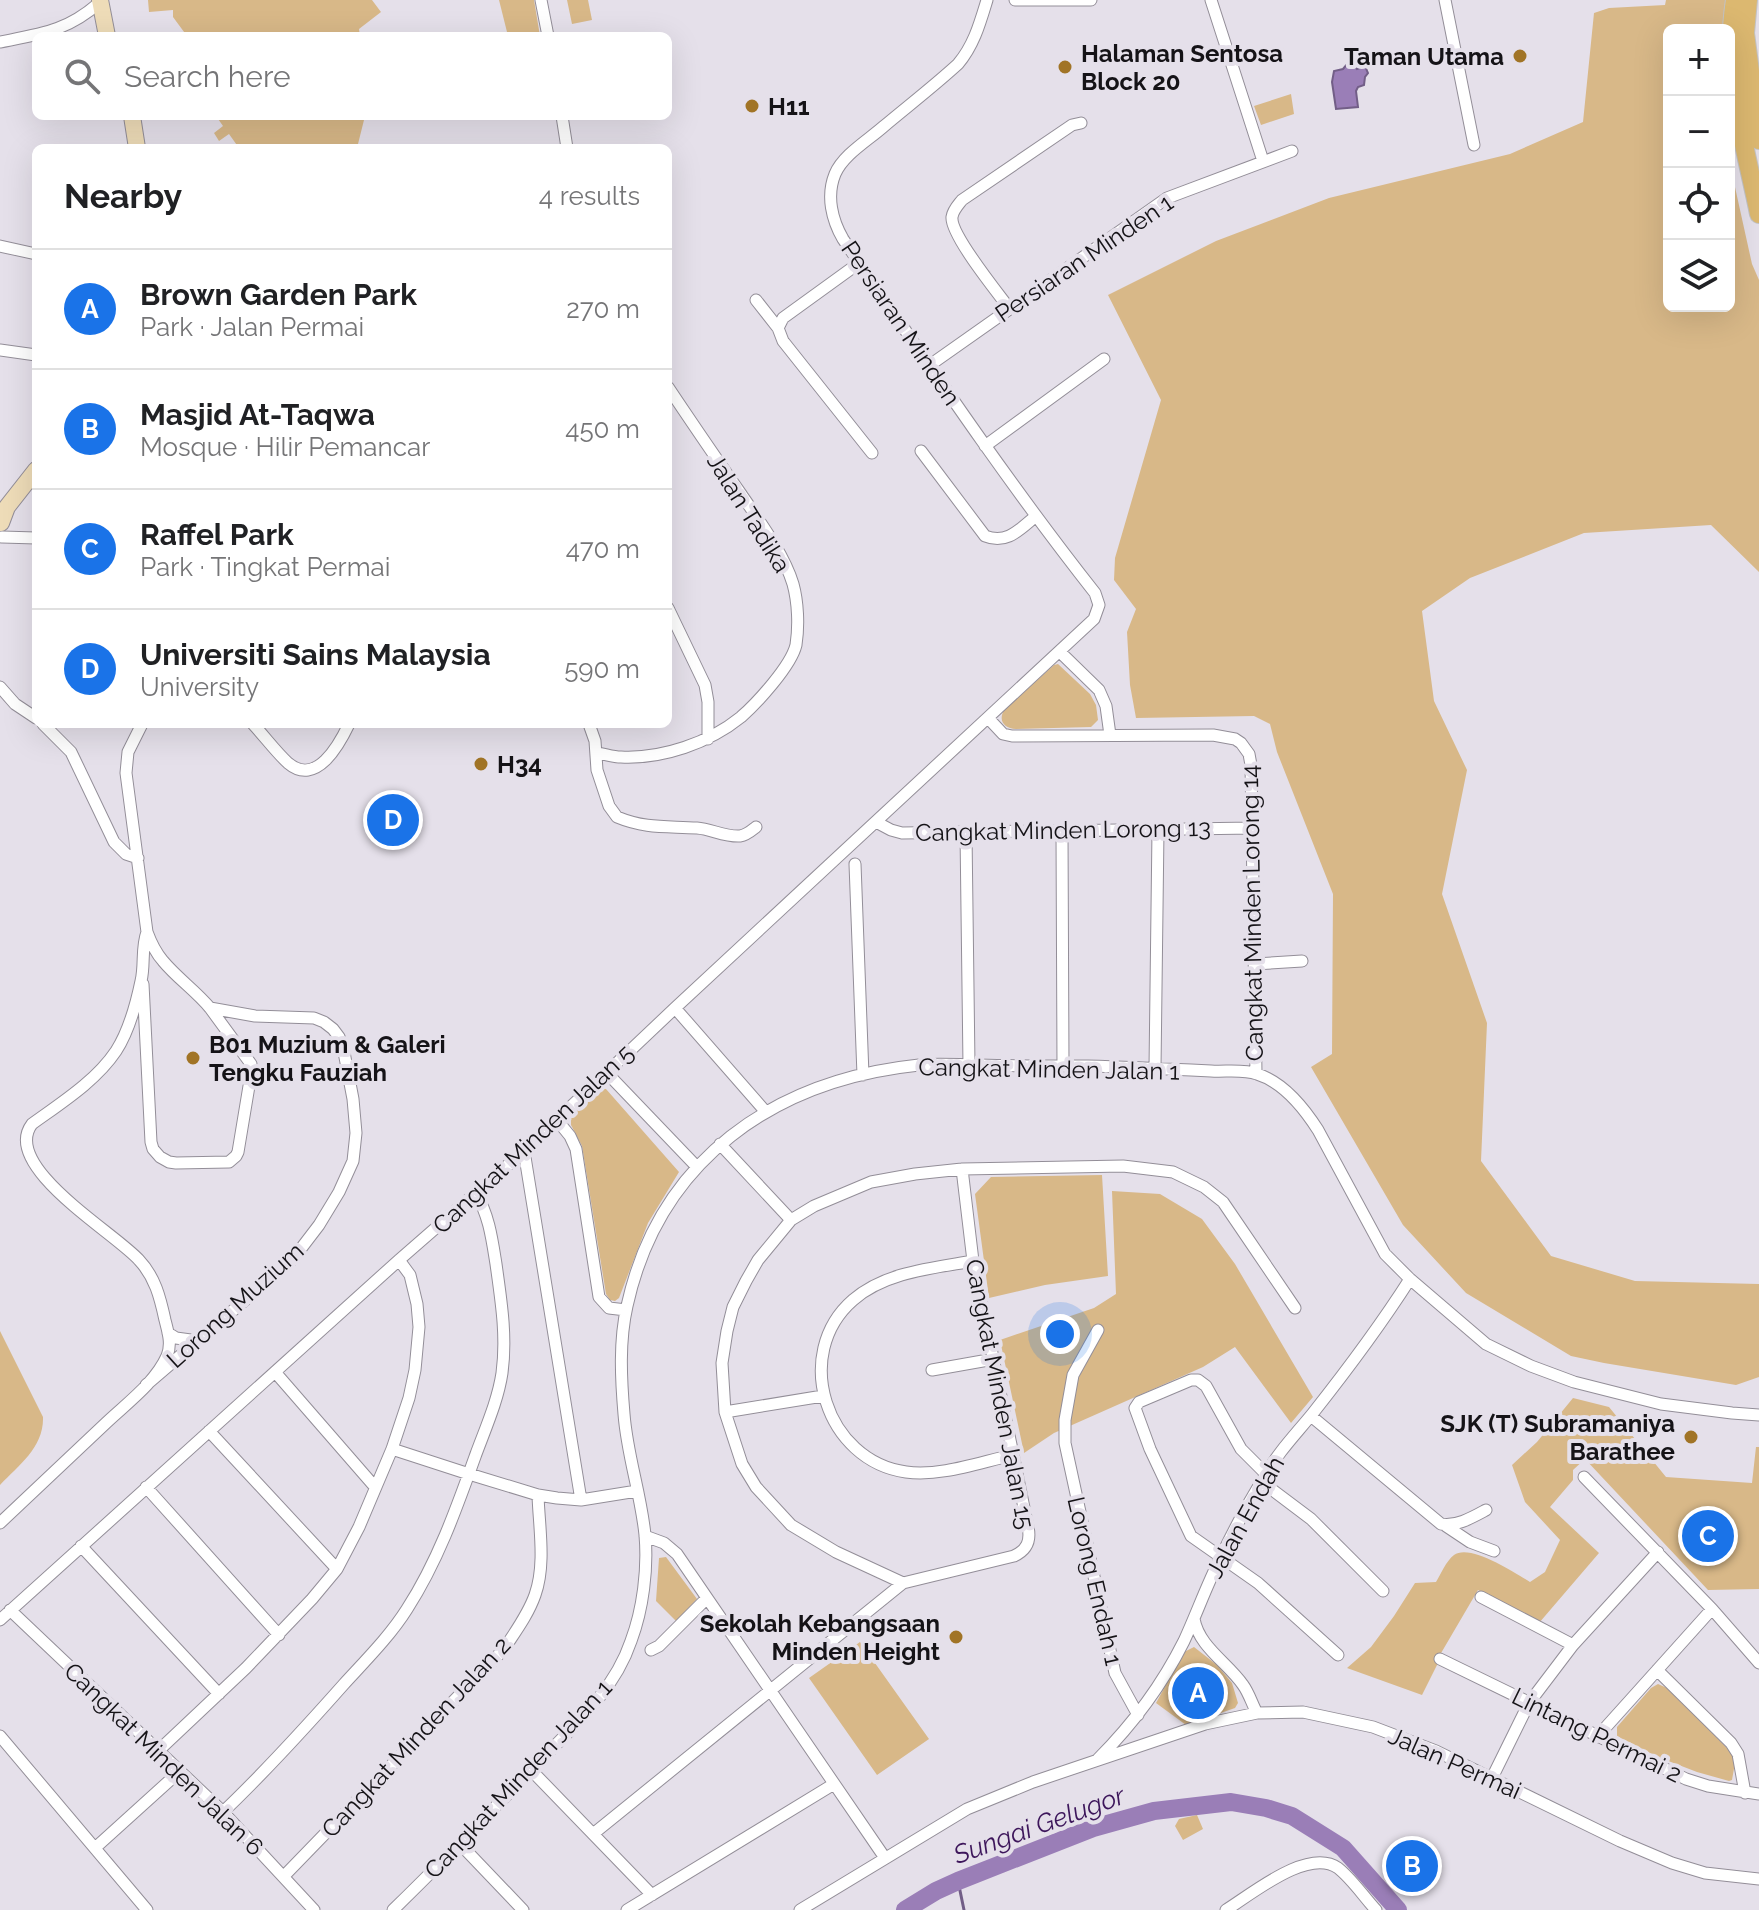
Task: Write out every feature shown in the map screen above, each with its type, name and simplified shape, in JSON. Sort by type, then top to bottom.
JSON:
[{"type":"main road","points":[[1735,0],[1731,42],[1734,97],[1759,214]]},
{"type":"main road","points":[[1748,0],[1745,33],[1759,140]]},
{"type":"main road","points":[[1748,63],[1759,88]]},
{"type":"street","points":[[541,0],[547,32]]},
{"type":"street","name":"Persiaran Minden","points":[[987,0],[976,36],[963,59],[838,168],[831,188],[831,208],[838,229],[859,263],[985,446],[1095,593],[1099,601],[1094,619],[1060,652]]},
{"type":"street","points":[[1015,0],[1091,0]]},
{"type":"street","points":[[1211,0],[1263,161]]},
{"type":"street","points":[[1445,0],[1474,145]]},
{"type":"street","points":[[50,32],[78,20],[103,1]]},
{"type":"street","points":[[103,1],[107,32]]},
{"type":"street","points":[[103,1],[115,32]]},
{"type":"street","points":[[0,42],[32,36]]},
{"type":"street","points":[[123,120],[126,144]]},
{"type":"street","points":[[133,120],[136,144]]},
{"type":"street","points":[[563,120],[566,144]]},
{"type":"street","points":[[1009,308],[961,241],[952,215],[962,200],[1072,125],[1081,123]]},
{"type":"street","name":"Persiaran Minden 1","points":[[930,365],[1167,198],[1292,151]]},
{"type":"street","points":[[0,246],[32,253]]},
{"type":"street","points":[[778,328],[783,318],[859,263]]},
{"type":"street","points":[[756,300],[778,328],[783,341],[872,453]]},
{"type":"street","points":[[0,350],[32,354]]},
{"type":"street","points":[[985,446],[1104,359]]},
{"type":"street","name":"Jalan Tadika","points":[[597,753],[619,757],[640,756],[708,739],[748,711],[792,656],[795,646],[797,610],[792,583],[775,548],[672,393]]},
{"type":"street","points":[[921,451],[985,536],[1007,538],[1036,516]]},
{"type":"street","points":[[0,501],[32,459]]},
{"type":"street","points":[[32,475],[7,507],[1,530],[32,537]]},
{"type":"street","points":[[672,616],[705,685],[708,739]]},
{"type":"street","points":[[1060,652],[1099,690],[1106,706],[1110,735]]},
{"type":"street","name":"Cangkat Minden Jalan 5","points":[[0,1620],[524,1151],[1060,652]]},
{"type":"street","points":[[0,687],[15,704],[32,715]]},
{"type":"street","name":"Cangkat Minden Lorong 14","points":[[988,718],[1003,734],[1012,736],[1213,735],[1241,743],[1249,754],[1251,765],[1256,1073]]},
{"type":"street","points":[[47,728],[71,752],[114,842],[126,854],[138,858]]},
{"type":"street","points":[[140,728],[128,752],[126,773],[147,932],[153,947],[166,964],[210,1008],[252,1069],[238,1152],[233,1159],[224,1163],[169,1162],[156,1154],[151,1142],[142,976],[143,942],[147,932]]},
{"type":"street","points":[[257,728],[287,761],[307,770],[324,763],[347,728]]},
{"type":"street","points":[[590,728],[597,753],[597,770],[609,806],[619,819],[662,828],[698,828],[740,836],[756,827]]},
{"type":"street","name":"Cangkat Minden Lorong 13","points":[[876,822],[902,833],[1253,828]]},
{"type":"street","points":[[1155,1068],[1158,830]]},
{"type":"street","points":[[1062,832],[1063,1066]]},
{"type":"street","points":[[966,833],[969,1065]]},
{"type":"street","points":[[855,864],[863,1075]]},
{"type":"street","points":[[1255,964],[1302,961]]},
{"type":"street","points":[[0,1523],[146,1385],[167,1355],[170,1342],[150,1273],[137,1257],[60,1198],[29,1158],[24,1144],[27,1130],[32,1124],[94,1075],[114,1054],[132,1017],[147,967],[166,964]]},
{"type":"street","name":"Lorong Muzium","points":[[146,1385],[293,1259],[319,1225],[353,1161],[356,1133],[345,1057],[333,1029],[314,1018],[255,1016],[210,1008]]},
{"type":"street","points":[[675,1008],[765,1111]]},
{"type":"street","name":"Cangkat Minden Jalan 1","points":[[393,1910],[607,1689],[624,1660],[637,1623],[645,1558],[645,1536],[624,1415],[621,1367],[626,1310],[636,1272],[659,1220],[697,1167],[720,1144],[765,1111],[812,1089],[863,1075],[920,1065],[1155,1068],[1256,1073],[1288,1093],[1306,1111],[1385,1254],[1486,1344],[1574,1382],[1661,1404],[1759,1415]]},
{"type":"street","points":[[606,1072],[697,1167]]},
{"type":"street","points":[[557,1120],[576,1149],[599,1297],[609,1308],[626,1310]]},
{"type":"street","points":[[720,1144],[791,1220]]},
{"type":"street","points":[[524,1151],[581,1500]]},
{"type":"street","points":[[593,1834],[903,1583],[836,1552],[791,1525],[756,1487],[742,1464],[725,1412],[722,1363],[733,1307],[758,1260],[791,1220],[814,1206],[871,1182],[915,1174],[962,1169],[1123,1166],[1173,1172],[1204,1187],[1223,1202],[1295,1308]]},
{"type":"street","name":"Cangkat Minden Jalan 15","points":[[903,1583],[1014,1556],[1028,1545],[1029,1533],[973,1261],[962,1169]]},
{"type":"street","points":[[223,1812],[273,1764],[382,1641],[406,1611],[443,1539],[494,1407],[502,1375],[503,1311],[485,1208],[476,1194]]},
{"type":"street","points":[[158,1751],[279,1635],[337,1569],[359,1527],[392,1449],[415,1370],[419,1327],[413,1284],[399,1260]]},
{"type":"street","points":[[973,1261],[896,1277],[864,1291],[851,1301],[826,1340],[821,1372],[823,1396],[845,1437],[859,1452],[884,1468],[931,1474],[1013,1455]]},
{"type":"street","name":"Jalan Endah","points":[[1094,1762],[1138,1715],[1169,1668],[1220,1558],[1283,1448],[1311,1416],[1410,1279]]},
{"type":"street","name":"Lorong Endah 1","points":[[1098,1330],[1073,1375],[1065,1420],[1065,1443],[1115,1673],[1138,1715]]},
{"type":"street","points":[[168,1333],[176,1338],[198,1341]]},
{"type":"street","points":[[932,1370],[994,1359]]},
{"type":"street","points":[[275,1372],[375,1487]]},
{"type":"street","points":[[1338,1655],[1258,1583],[1191,1536],[1135,1412],[1139,1402],[1191,1380],[1198,1380],[1206,1386],[1241,1449],[1264,1478],[1311,1519],[1383,1591]]},
{"type":"street","points":[[725,1412],[823,1396]]},
{"type":"street","points":[[1311,1416],[1441,1524],[1470,1542],[1494,1551]]},
{"type":"street","points":[[209,1431],[337,1569]]},
{"type":"street","points":[[392,1449],[538,1495],[581,1500],[637,1491]]},
{"type":"street","points":[[1584,1477],[1712,1609],[1759,1663]]},
{"type":"street","points":[[146,1487],[279,1635]]},
{"type":"street","name":"Cangkat Minden Jalan 2","points":[[284,1876],[504,1649],[517,1630],[536,1593],[541,1562],[538,1495]]},
{"type":"street","points":[[1446,1526],[1486,1510]]},
{"type":"street","points":[[645,1536],[670,1547],[885,1858]]},
{"type":"street","points":[[81,1546],[219,1694]]},
{"type":"street","points":[[1492,1778],[1529,1703],[1573,1645],[1658,1552]]},
{"type":"street","points":[[1481,1597],[1573,1645]]},
{"type":"street","points":[[651,1650],[659,1646],[707,1598]]},
{"type":"street","points":[[1597,1737],[1712,1609]]},
{"type":"street","name":"Cangkat Minden Jalan 6","points":[[10,1610],[223,1812],[314,1910]]},
{"type":"street","points":[[1194,1618],[1204,1642],[1242,1683],[1257,1713]]},
{"type":"street","points":[[1183,1642],[1191,1639],[1204,1642]]},
{"type":"street","name":"Lintang Permai 2","points":[[1440,1659],[1686,1779],[1708,1786],[1759,1794]]},
{"type":"street","points":[[1657,1670],[1731,1743],[1738,1754],[1745,1793]]},
{"type":"street","name":"Jalan Permai","points":[[800,1910],[967,1809],[1033,1782],[1205,1724],[1257,1713],[1303,1712],[1373,1727],[1436,1751],[1620,1841],[1672,1863],[1705,1873],[1759,1879]]},
{"type":"street","points":[[1127,1728],[1129,1739],[1140,1746]]},
{"type":"street","points":[[0,1736],[147,1910]]},
{"type":"street","points":[[531,1770],[652,1895]]},
{"type":"street","points":[[95,1848],[179,1772]]},
{"type":"street","points":[[627,1910],[834,1784]]},
{"type":"street","points":[[460,1844],[523,1910]]},
{"type":"street","points":[[1226,1910],[1287,1872],[1315,1861],[1336,1867],[1376,1910]]},
{"type":"shaded area","points":[[148,0],[372,0],[381,12],[359,29],[359,32],[184,32],[173,17],[173,10],[149,12]]},
{"type":"shaded area","points":[[499,0],[534,0],[539,32],[507,32]]},
{"type":"shaded area","points":[[567,0],[588,0],[592,20],[572,24]]},
{"type":"shaded area","points":[[1666,0],[1727,0],[1725,24],[1663,24],[1663,312],[1735,312],[1735,187],[1752,264],[1759,280],[1759,572],[1711,525],[1584,533],[1470,578],[1422,611],[1434,701],[1467,770],[1442,894],[1487,1023],[1481,1161],[1551,1256],[1635,1281],[1759,1284],[1759,1377],[1736,1385],[1571,1356],[1466,1293],[1403,1225],[1311,1067],[1332,1054],[1333,894],[1277,752],[1270,724],[1254,716],[1136,718],[1130,685],[1127,632],[1136,609],[1114,580],[1115,558],[1161,400],[1108,295],[1216,241],[1329,198],[1510,154],[1583,122],[1594,13],[1609,8],[1665,5]]},
{"type":"shaded area","points":[[1348,63],[1357,69],[1365,66],[1368,73],[1364,85],[1356,91],[1358,107],[1336,109],[1332,82],[1334,71],[1343,69]]},
{"type":"shaded area","points":[[1291,94],[1294,114],[1261,125],[1254,106]]},
{"type":"shaded area","points":[[219,120],[364,120],[358,144],[236,144],[229,134],[219,141],[214,133],[223,126]]},
{"type":"shaded area","points":[[1058,664],[1090,694],[1096,705],[1098,720],[1091,727],[1016,729],[1005,725],[1002,721],[1004,710]]},
{"type":"shaded area","points":[[597,1088],[606,1089],[679,1172],[648,1223],[619,1298],[615,1301],[606,1294],[582,1146],[571,1125],[571,1114]]},
{"type":"shaded area","points":[[1102,1175],[1108,1276],[1045,1285],[989,1298],[975,1194],[991,1177]]},
{"type":"shaded area","points":[[1112,1191],[1160,1194],[1202,1219],[1235,1264],[1313,1397],[1291,1423],[1235,1347],[1203,1367],[1054,1433],[1024,1453],[1000,1340],[1094,1308],[1116,1294]]},
{"type":"shaded area","points":[[0,1331],[43,1417],[35,1446],[0,1485]]},
{"type":"shaded area","points":[[1573,1398],[1609,1407],[1666,1477],[1752,1483],[1756,1447],[1759,1447],[1759,1589],[1708,1590],[1585,1459],[1573,1470],[1573,1480],[1550,1507],[1599,1553],[1539,1623],[1478,1590],[1437,1660],[1422,1695],[1347,1668],[1371,1647],[1415,1583],[1436,1582],[1454,1555],[1461,1552],[1481,1556],[1530,1582],[1545,1572],[1560,1540],[1525,1502],[1512,1465],[1537,1442]]},
{"type":"shaded area","points":[[666,1557],[697,1599],[676,1621],[656,1601],[659,1558]]},
{"type":"shaded area","points":[[860,1642],[929,1739],[877,1775],[809,1678]]},
{"type":"shaded area","points":[[1194,1647],[1217,1665],[1232,1683],[1238,1703],[1235,1708],[1186,1725],[1156,1703],[1184,1652]]},
{"type":"shaded area","points":[[1658,1684],[1667,1688],[1733,1754],[1732,1780],[1697,1772],[1617,1736],[1617,1727]]},
{"type":"shaded area","points":[[1197,1815],[1203,1829],[1183,1840],[1175,1826],[1179,1819]]},
{"type":"waterway","name":"Sungai Gelugor","points":[[905,1910],[958,1881],[1093,1828],[1154,1811],[1231,1802],[1292,1816],[1343,1848],[1398,1910]]},
{"type":"waterway","points":[[958,1881],[964,1910]]},
{"type":"place","name":"Taman Utama","points":[[1520,56]]},
{"type":"place","name":"Halaman Sentosa Block 20","points":[[1065,67]]},
{"type":"place","name":"H11","points":[[752,106]]},
{"type":"place","name":"H34","points":[[481,764]]},
{"type":"place","name":"Universiti Sains Malaysia","points":[[393,820]]},
{"type":"place","name":"B01 Muzium & Galeri Tengku Fauziah","points":[[193,1058]]},
{"type":"place","name":"SJK (T) Subramaniya Barathee","points":[[1691,1437]]},
{"type":"place","name":"Raffel Park","points":[[1708,1536]]},
{"type":"place","name":"Sekolah Kebangsaan Minden Height","points":[[956,1637]]},
{"type":"place","name":"Brown Garden Park","points":[[1198,1693]]},
{"type":"place","name":"Masjid At-Taqwa","points":[[1412,1866]]}]
